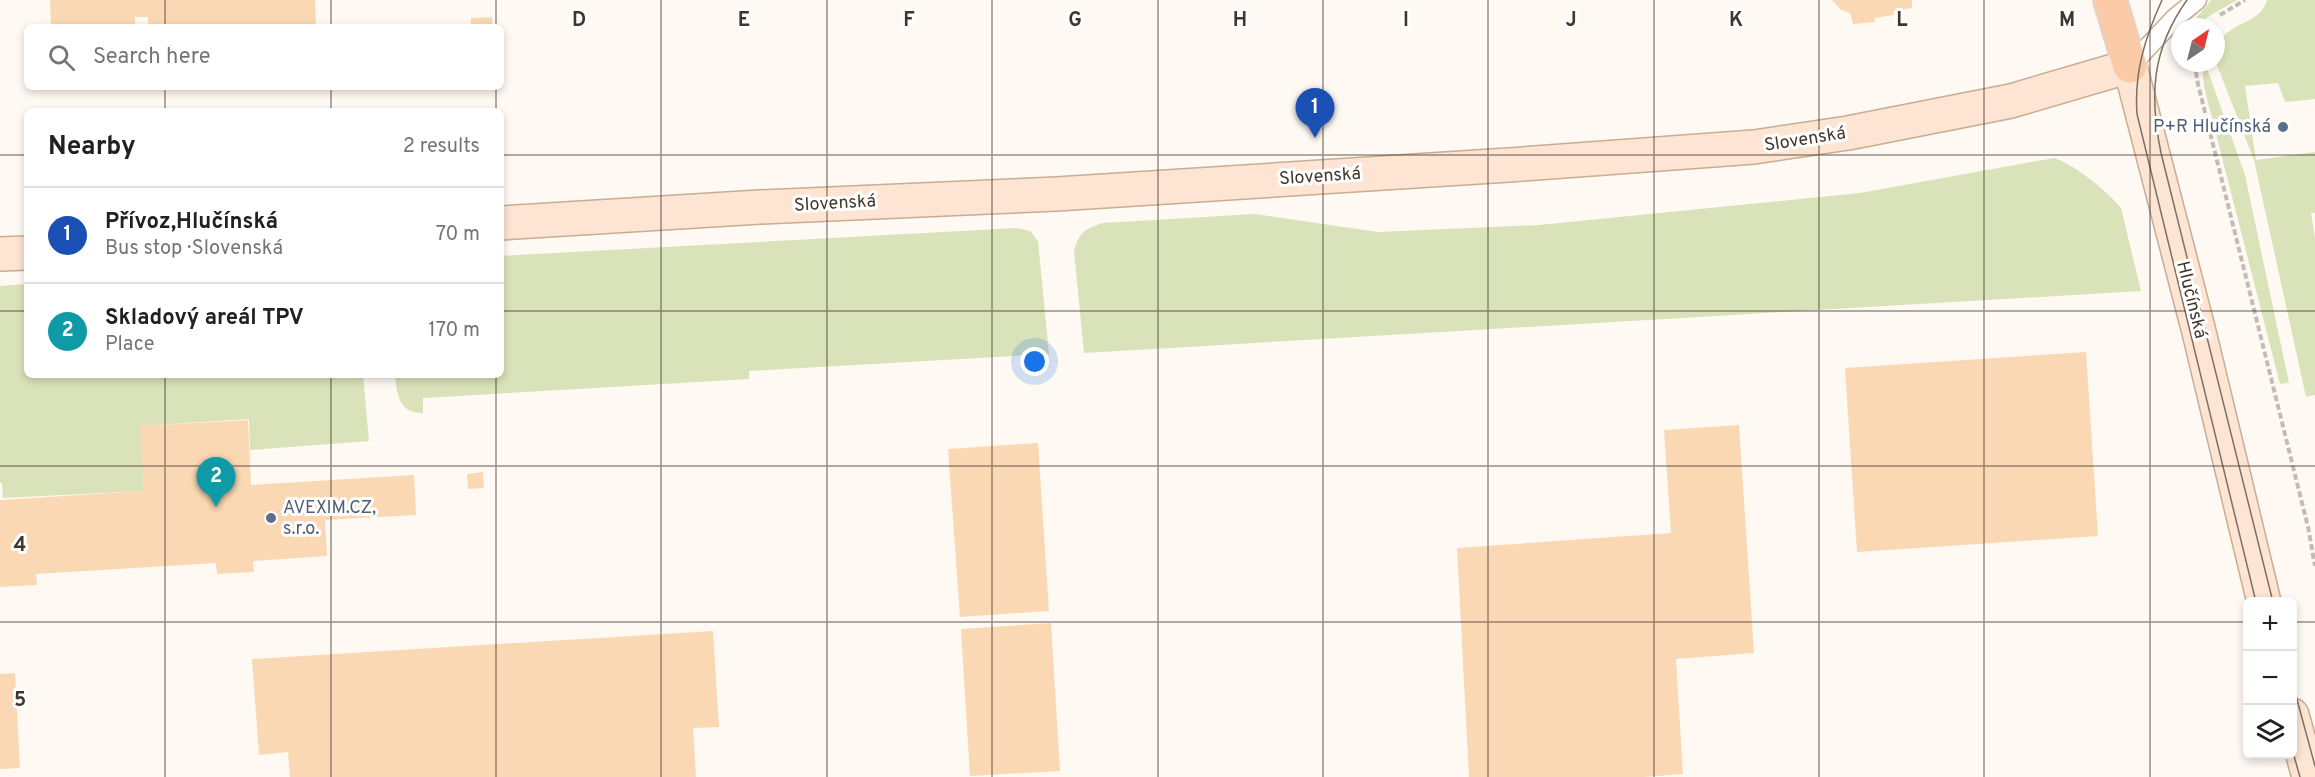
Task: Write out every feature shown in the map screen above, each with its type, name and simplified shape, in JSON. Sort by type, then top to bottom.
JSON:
[{"type":"main road","name":"Hlučínská","points":[[2110,0],[2130,66]]},
{"type":"street","name":"Slovenská","points":[[504,223],[749,208],[1057,194],[1518,165],[1754,147],[1848,133],[2011,101],[2130,66]]},
{"type":"street","name":"Hlučínská","points":[[2130,66],[2199,332],[2263,597]]},
{"type":"street","points":[[0,254],[24,253]]},
{"type":"street","points":[[2297,733],[2309,777]]},
{"type":"lane","points":[[2130,66],[2175,18],[2197,0]]},
{"type":"path","points":[[2218,16],[2245,0]]},
{"type":"path","points":[[2196,72],[2302,504],[2315,566]]},
{"type":"green space","points":[[2211,0],[2237,0],[2206,18],[2196,18]]},
{"type":"green space","points":[[2267,0],[2315,0],[2315,99],[2285,102],[2278,83],[2245,86],[2256,160],[2315,152],[2315,213],[2311,213],[2315,238],[2315,395],[2306,397],[2254,160],[2220,72],[2225,72],[2225,36],[2262,10]]},
{"type":"green space","points":[[2203,72],[2208,72],[2245,175],[2289,383],[2280,384],[2204,87]]},
{"type":"green space","points":[[2054,158],[2090,179],[2121,208],[2141,291],[1084,353],[1074,251],[1078,239],[1084,232],[1103,223],[1255,214],[1378,232],[1539,225],[1860,193]]},
{"type":"green space","points":[[1017,228],[1030,231],[1038,241],[1049,354],[749,371],[749,379],[423,398],[423,413],[409,410],[398,396],[395,378],[504,378],[504,256]]},
{"type":"green space","points":[[24,284],[24,378],[363,378],[369,441],[250,450],[249,419],[141,426],[144,491],[3,498],[2,483],[0,483],[0,286]]},
{"type":"building","points":[[50,0],[315,0],[316,24],[148,24],[148,17],[135,17],[135,24],[51,24]]},
{"type":"building","points":[[1832,0],[1912,0],[1912,8],[1893,11],[1894,15],[1874,18],[1875,22],[1853,24],[1850,13],[1841,10]]},
{"type":"building","points":[[492,17],[493,24],[471,24],[471,18]]},
{"type":"building","points":[[2086,352],[2098,536],[1857,552],[1845,368]]},
{"type":"building","points":[[248,420],[251,485],[414,475],[416,515],[325,520],[327,556],[253,561],[254,572],[217,574],[216,563],[36,574],[37,585],[0,587],[0,500],[144,491],[140,426]]},
{"type":"building","points":[[1739,425],[1754,653],[1676,659],[1683,774],[1644,777],[1469,777],[1457,548],[1671,533],[1664,430]]},
{"type":"building","points":[[1038,443],[1049,611],[960,617],[948,449]]},
{"type":"building","points":[[483,472],[484,488],[468,489],[467,474]]},
{"type":"building","points":[[1051,623],[1060,771],[970,776],[961,629]]},
{"type":"building","points":[[713,631],[719,727],[693,728],[696,777],[290,777],[288,752],[259,755],[252,659]]},
{"type":"building","points":[[15,673],[20,768],[0,769],[0,674]]},
{"type":"tram line","points":[[2162,0],[2150,28],[2139,69],[2137,114],[2255,597]]},
{"type":"tram line","points":[[2187,0],[2166,36],[2160,55],[2155,92],[2157,132],[2272,597]]},
{"type":"tram line","points":[[2297,699],[2315,766]]},
{"type":"tram line","points":[[2295,759],[2300,777]]},
{"type":"place","name":"P+R Hlučínská","points":[[2283,127]]},
{"type":"place","name":"Přívoz,Hlučínská","points":[[1315,138]]},
{"type":"place","name":"Skladový areál TPV","points":[[216,507]]},
{"type":"place","name":"AVEXIM.CZ, s.r.o.","points":[[271,518]]}]
